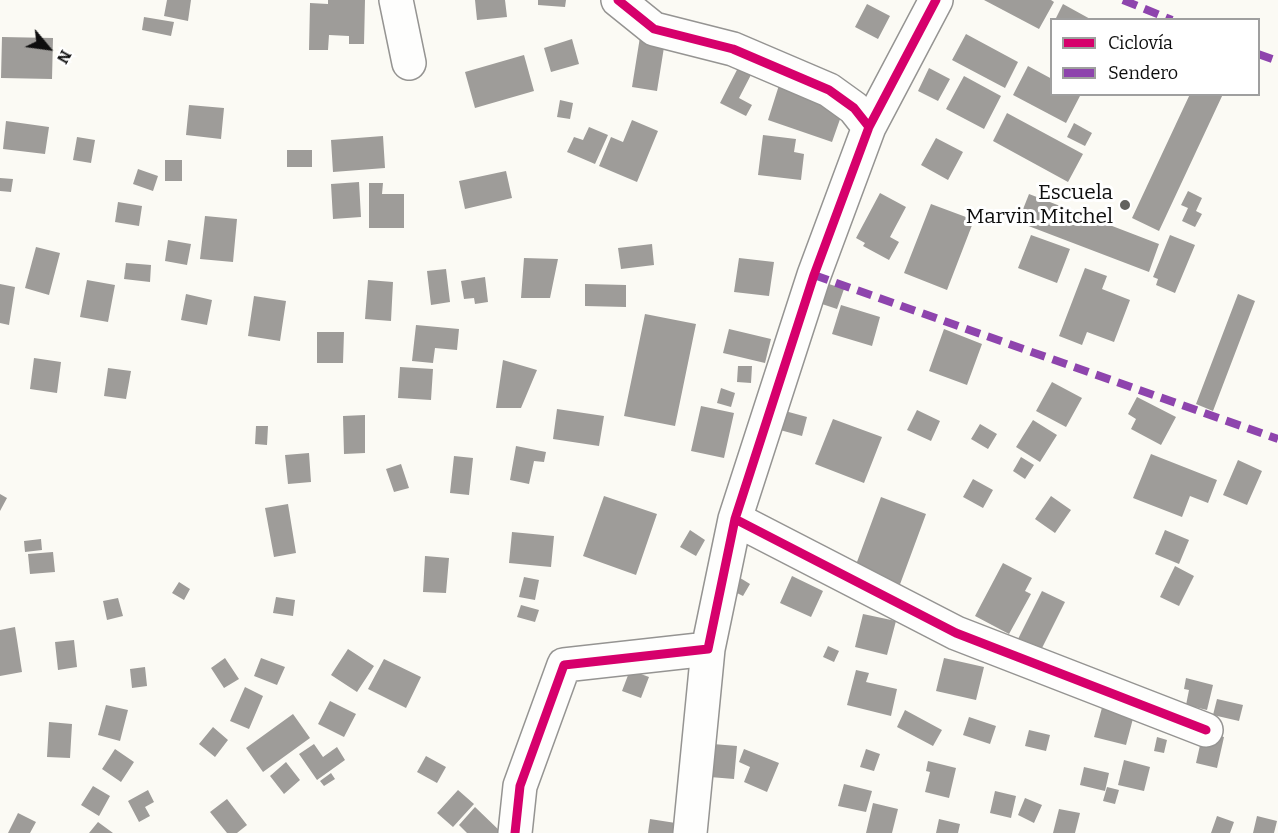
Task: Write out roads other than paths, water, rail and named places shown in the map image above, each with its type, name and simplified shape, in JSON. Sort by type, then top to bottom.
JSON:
[{"type":"street","points":[[396,0],[409,63]]},
{"type":"street","points":[[618,0],[654,29],[733,49],[830,90],[854,108],[869,127]]},
{"type":"street","points":[[690,833],[708,649],[735,519],[814,275],[869,127],[936,0]]},
{"type":"street","points":[[735,519],[956,633],[1206,730]]},
{"type":"street","points":[[515,833],[520,786],[564,665],[708,649]]},
{"type":"place","name":"Escuela Marvin Mitchel","points":[[1125,205]]}]
